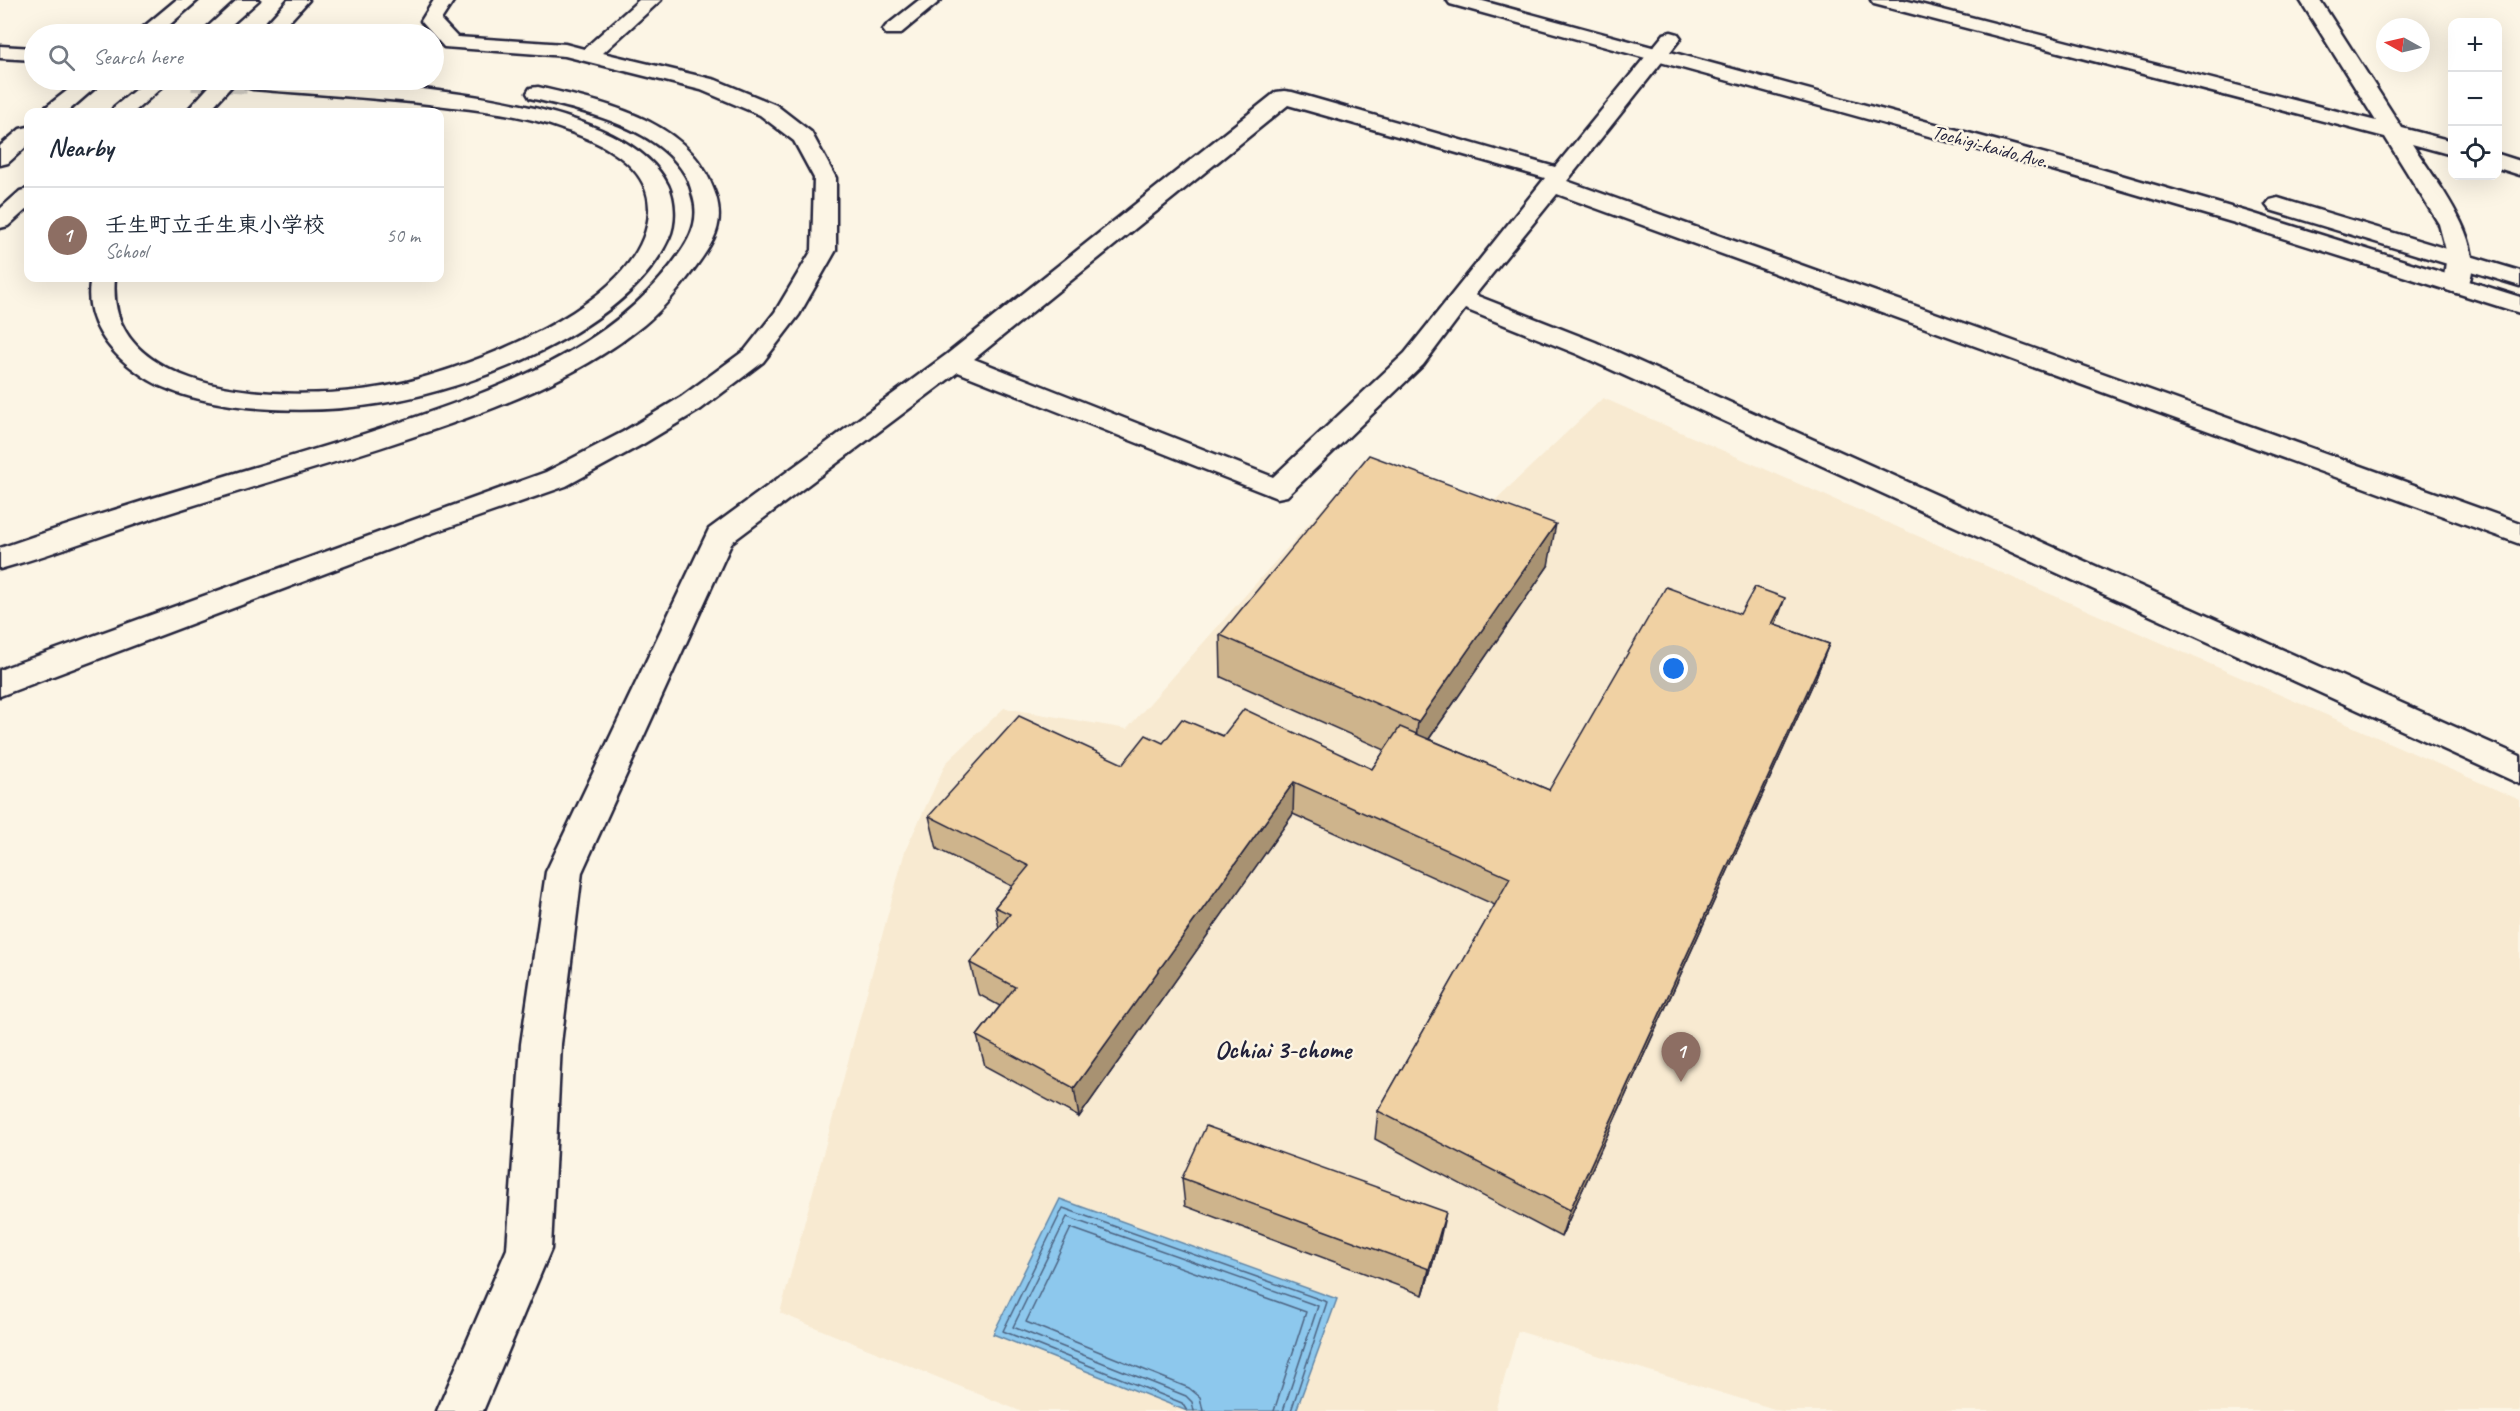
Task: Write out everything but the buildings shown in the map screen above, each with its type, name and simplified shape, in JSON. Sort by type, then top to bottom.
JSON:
[{"type":"main road","points":[[159,24],[188,0]]},
{"type":"main road","points":[[221,24],[249,0]]},
{"type":"main road","points":[[276,24],[299,0]]},
{"type":"main road","points":[[434,24],[431,21],[444,0]]},
{"type":"main road","points":[[588,56],[651,0]]},
{"type":"main road","points":[[893,30],[931,0]]},
{"type":"main road","name":"Tochigi-kaido Ave.","points":[[1457,0],[1854,87]]},
{"type":"main road","name":"Tochigi-kaido Ave.","points":[[1530,0],[1663,46],[2520,305]]},
{"type":"main road","points":[[1881,0],[1970,15],[2448,147]]},
{"type":"main road","points":[[2310,0],[2451,224],[2459,244],[2461,260],[2456,285]]},
{"type":"main road","points":[[0,684],[18,675],[556,479],[633,438],[691,403],[754,356],[786,315],[824,250],[825,178],[802,137],[768,110],[708,85],[565,50],[451,43],[444,35]]},
{"type":"main road","points":[[955,362],[1277,489],[1414,359],[1460,298],[1663,46]]},
{"type":"main road","points":[[0,52],[24,53]]},
{"type":"main road","points":[[0,69],[24,70]]},
{"type":"main road","points":[[0,559],[99,524],[423,425],[515,391],[582,355],[637,318],[677,280],[709,218],[705,190],[690,162],[666,139],[588,106],[531,92],[444,81]]},
{"type":"main road","points":[[59,108],[81,90]]},
{"type":"main road","points":[[127,108],[147,90]]},
{"type":"main road","points":[[201,108],[217,90]]},
{"type":"main road","points":[[102,282],[99,294],[110,331],[137,362],[180,386],[227,397],[294,402],[352,399],[435,382],[497,361],[568,327],[616,294],[640,265],[658,237],[662,209],[657,180],[635,158],[602,138],[565,122],[521,110],[422,96],[344,90]]},
{"type":"main road","points":[[460,1411],[530,1249],[541,1044],[564,872],[720,536],[955,362],[1284,97],[1555,180],[2520,534]]},
{"type":"main road","points":[[0,158],[24,137]]},
{"type":"main road","points":[[2502,162],[2520,168]]},
{"type":"main road","points":[[2253,198],[2520,279]]},
{"type":"main road","points":[[0,221],[24,199]]},
{"type":"main road","points":[[1460,298],[1586,348],[2520,771]]},
{"type":"shaded area","points":[[1603,398],[2520,800],[2520,1411],[1781,1411],[1518,1331],[1495,1411],[1020,1411],[780,1313],[905,851],[946,763],[1004,708],[1127,729],[1367,458],[1491,504]]},
{"type":"water","points":[[1060,1199],[1337,1299],[1296,1411],[1187,1411],[993,1334]]},
{"type":"place","name":"壬生町立壬生東小学校","points":[[1681,1082]]},
{"type":"district","name":"Ochiai 3-chome","points":[[1283,1049]]}]
